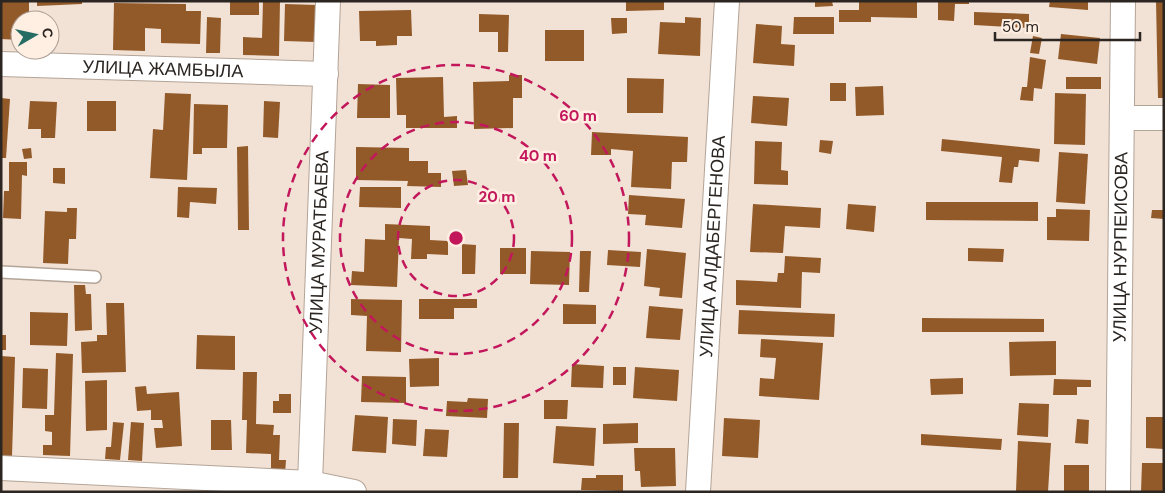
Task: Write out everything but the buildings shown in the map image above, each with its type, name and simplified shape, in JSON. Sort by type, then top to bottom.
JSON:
[{"type":"street","name":"УЛИЦА МУРАТБАЕВА","points":[[310,483],[328,1]]},
{"type":"street","name":"УЛИЦА АЛДАБЕРГЕНОВА","points":[[698,492],[726,1]]},
{"type":"street","name":"УЛИЦА НУРПЕИСОВА","points":[[1118,492],[1123,1]]},
{"type":"street","name":"УЛИЦА ЖАМБЫЛА","points":[[1,64],[326,74]]},
{"type":"street","points":[[1122,118],[1164,118]]},
{"type":"street","points":[[1,468],[310,483],[354,492]]},
{"type":"lane","points":[[1,272],[94,277]]}]
